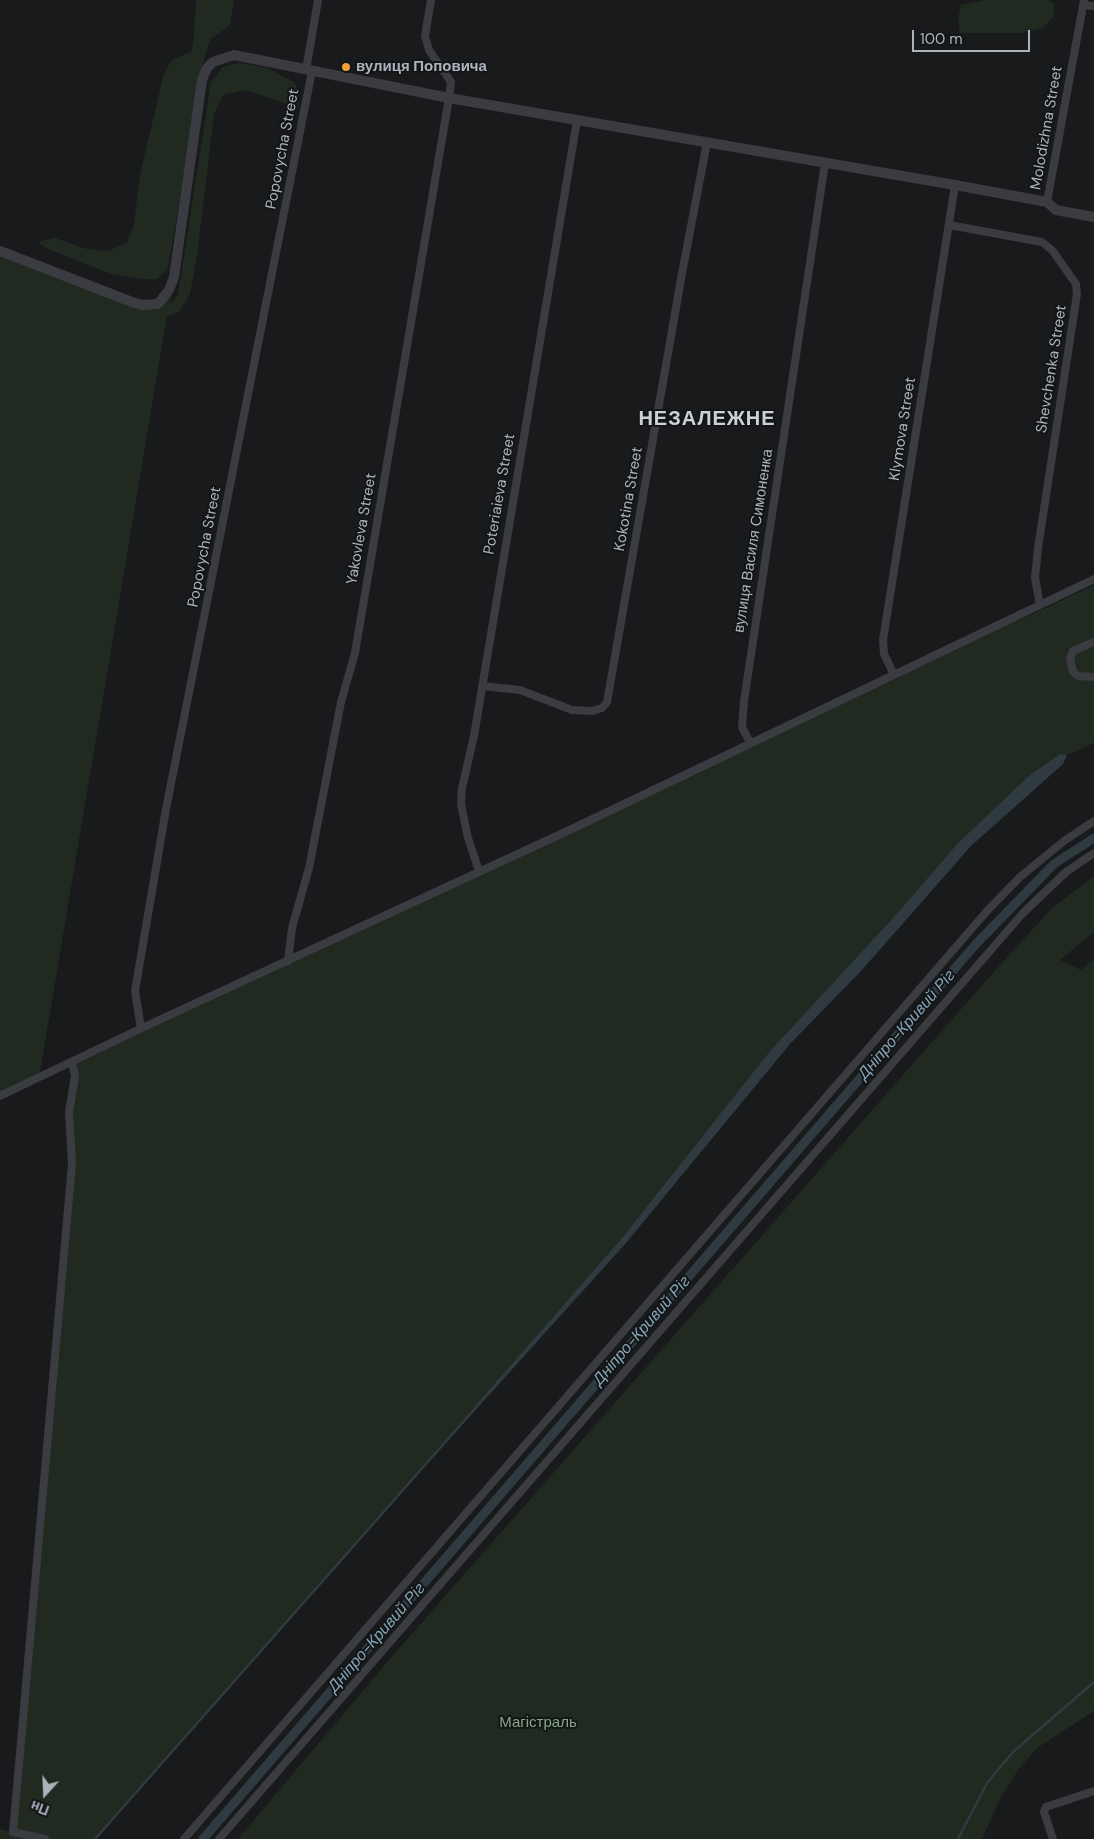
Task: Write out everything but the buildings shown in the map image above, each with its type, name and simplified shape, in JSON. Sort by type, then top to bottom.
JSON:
[{"type":"street","name":"Popovycha Street","points":[[141,1028],[136,991],[166,809],[309,70],[318,0]]},
{"type":"street","name":"Yakovleva Street","points":[[288,961],[292,928],[309,868],[341,702],[355,653],[449,98],[451,82],[429,50],[426,36],[432,0]]},
{"type":"street","points":[[1084,2],[1094,6]]},
{"type":"street","name":"Molodizhna Street","points":[[1047,202],[1084,2]]},
{"type":"street","points":[[0,251],[132,302],[142,305],[158,304],[169,290],[174,277],[200,93],[207,68],[217,60],[234,55],[449,98],[1047,202],[1056,210],[1094,217]]},
{"type":"street","name":"Poteriaieva Street","points":[[479,871],[468,838],[461,804],[577,120]]},
{"type":"street","name":"Kokotina Street","points":[[482,686],[520,690],[572,710],[602,708],[607,702],[679,288],[707,142]]},
{"type":"street","name":"вулиця Василя Симоненка","points":[[750,742],[742,727],[744,701],[825,163]]},
{"type":"street","name":"Klymova Street","points":[[894,675],[884,654],[883,640],[955,185]]},
{"type":"street","name":"Shevchenka Street","points":[[949,224],[1042,242],[1052,250],[1076,284],[1077,294],[1038,548],[1035,578],[1040,605]]},
{"type":"street","points":[[0,1096],[1094,579]]},
{"type":"street","points":[[1094,642],[1073,651],[1070,658],[1073,672],[1078,676],[1094,677]]},
{"type":"street","points":[[184,1839],[987,911],[1027,871],[1064,841],[1094,821]]},
{"type":"street","points":[[219,1839],[1023,913],[1066,872],[1094,854]]},
{"type":"street","points":[[45,1839],[13,1832],[72,1162],[69,1112],[75,1076],[72,1063]]},
{"type":"street","points":[[1053,1839],[1045,1810],[1048,1805],[1094,1791]]},
{"type":"green space","points":[[196,0],[234,0],[230,25],[210,40],[203,63],[168,268],[157,279],[143,279],[109,273],[46,248],[38,242],[55,238],[87,249],[108,251],[127,242],[134,224],[140,175],[164,73],[172,60],[191,52],[194,38]]},
{"type":"green space","points":[[985,0],[1047,0],[1054,3],[1053,17],[1043,28],[1021,33],[960,33],[958,20],[961,5]]},
{"type":"green space","points":[[239,63],[267,68],[294,82],[299,91],[298,108],[247,90],[223,95],[214,114],[197,256],[190,294],[179,312],[167,316],[39,1078],[0,1096],[0,251],[132,302],[158,304],[175,273],[170,304],[178,295],[211,82],[223,67]]},
{"type":"green space","points":[[1094,585],[1094,743],[1067,755],[1060,754],[1030,776],[958,843],[893,918],[770,1051],[622,1238],[461,1424],[95,1839],[0,1839],[0,1829],[13,1832],[72,1163],[69,1112],[74,1087],[72,1063],[994,628],[1022,619]]},
{"type":"green space","name":"Магістраль","points":[[1094,876],[1094,932],[1060,960],[1081,970],[1094,959],[1094,1711],[1037,1748],[1018,1770],[999,1801],[982,1839],[238,1839],[388,1661],[991,975],[1052,908]]},
{"type":"shaded area","points":[[1060,754],[1067,755],[1063,764],[971,846],[861,971],[790,1044],[626,1243],[462,1425],[464,1419],[622,1238],[770,1051],[893,918],[958,843],[1029,776]]},
{"type":"waterway","name":"Дніпро-Кривий Ріг","points":[[203,1839],[976,944],[1054,864],[1094,838]]},
{"type":"waterway","points":[[95,1839],[463,1422]]},
{"type":"waterway","points":[[958,1839],[987,1783],[1013,1752],[1094,1682]]},
{"type":"place","name":"вулиця Поповича","points":[[346,67]]},
{"type":"district","name":"НЕЗАЛЕЖНЕ","points":[[707,420]]}]
